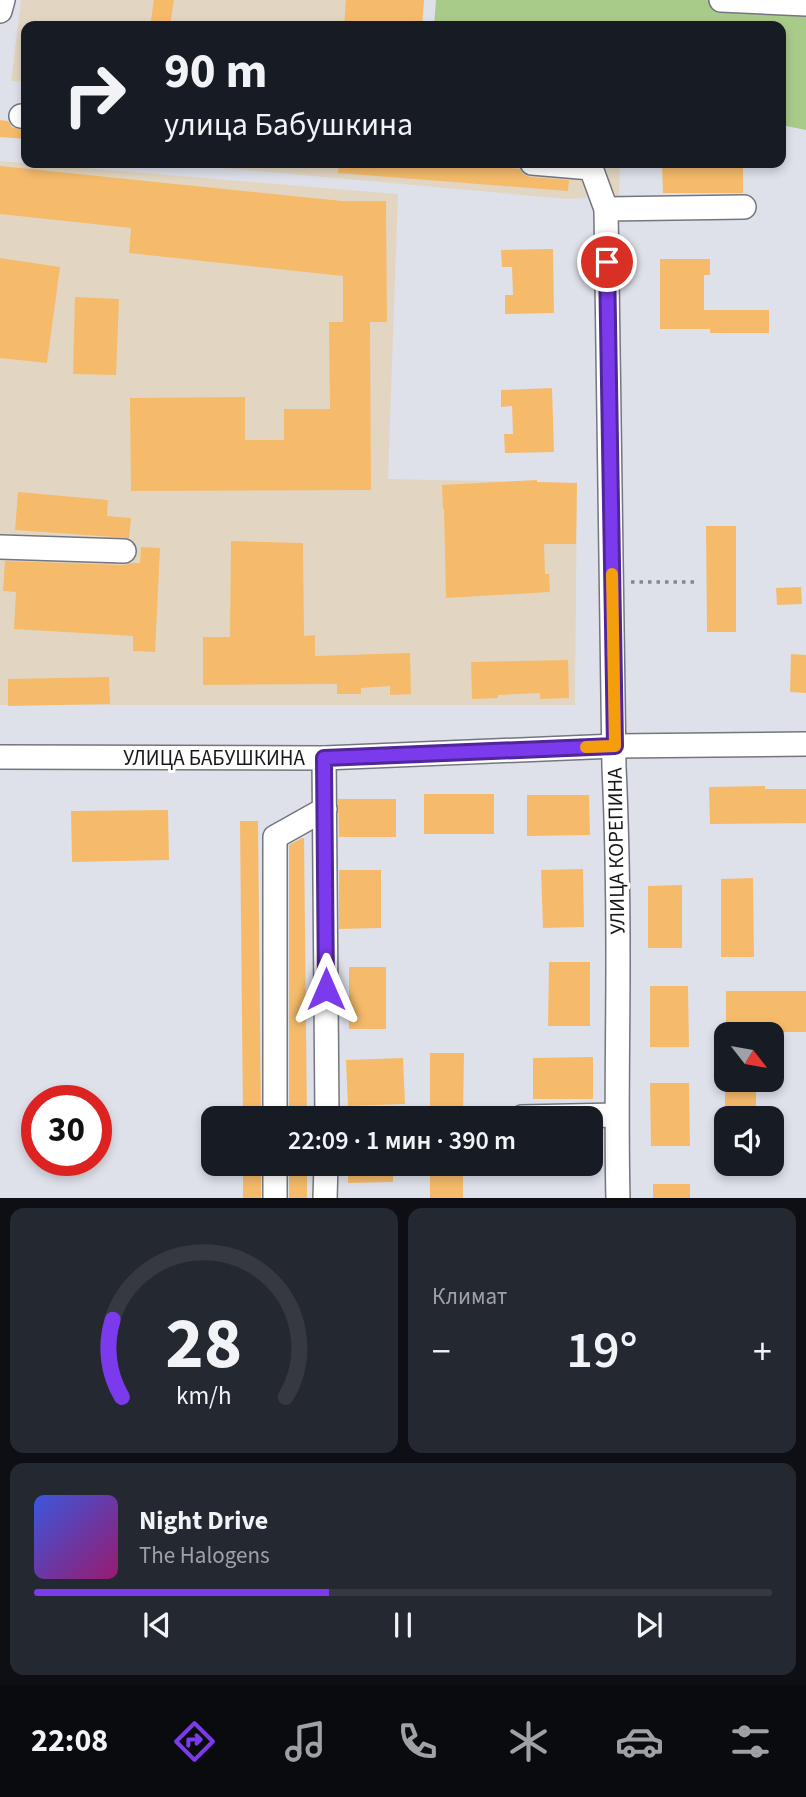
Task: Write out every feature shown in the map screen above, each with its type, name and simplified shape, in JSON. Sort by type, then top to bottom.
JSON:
[{"type":"street","points":[[0,11],[3,0]]},
{"type":"street","points":[[721,0],[806,4]]},
{"type":"street","name":"УЛИЦА КОРЕПИНА","points":[[591,168],[606,209],[618,947],[618,1198]]},
{"type":"street","points":[[606,209],[744,207]]},
{"type":"street","points":[[0,547],[124,551]]},
{"type":"street","name":"УЛИЦА БАБУШКИНА","points":[[0,757],[324,758],[615,746],[806,744]]},
{"type":"street","points":[[324,758],[327,1106]]},
{"type":"street","points":[[275,1106],[275,837],[325,809]]},
{"type":"street","points":[[603,1115],[616,1115]]},
{"type":"street","points":[[275,1176],[275,1198]]},
{"type":"street","points":[[325,1198],[326,1176]]},
{"type":"path","points":[[628,582],[699,582]]},
{"type":"shaded area","points":[[21,0],[424,0],[422,21],[21,21],[21,82],[11,81]]},
{"type":"shaded area","points":[[0,161],[21,163],[21,168],[84,168],[398,194],[388,479],[577,483],[575,705],[0,705]]},
{"type":"shaded area","points":[[223,168],[620,168],[619,196],[567,199]]},
{"type":"green space","points":[[436,0],[806,0],[806,130],[786,126],[786,21],[434,21]]},
{"type":"building","points":[[154,0],[174,0],[171,21],[151,21]]},
{"type":"building","points":[[346,0],[424,0],[422,21],[344,21]]},
{"type":"building","points":[[0,120],[8,121],[12,127],[21,130],[21,139],[0,137]]},
{"type":"building","points":[[0,166],[342,201],[386,201],[387,322],[370,322],[371,490],[131,491],[130,398],[245,397],[245,440],[284,440],[284,409],[330,409],[329,322],[343,322],[343,276],[129,253],[131,228],[0,214]]},
{"type":"building","points":[[338,168],[506,168],[520,169],[530,177],[569,180],[568,191],[338,173]]},
{"type":"building","points":[[662,168],[743,168],[743,193],[663,193]]},
{"type":"building","points":[[553,249],[554,313],[505,314],[505,295],[513,295],[512,267],[502,267],[501,250]]},
{"type":"building","points":[[0,258],[60,267],[47,363],[0,358]]},
{"type":"building","points":[[660,259],[710,259],[710,275],[704,275],[704,310],[769,310],[769,333],[710,333],[710,329],[660,329]]},
{"type":"building","points":[[75,297],[119,299],[116,375],[73,374]]},
{"type":"building","points":[[552,388],[554,452],[505,453],[504,434],[513,434],[512,406],[501,407],[501,390]]},
{"type":"building","points":[[537,480],[577,483],[576,544],[544,544],[545,574],[549,574],[550,592],[446,598],[442,485]]},
{"type":"building","points":[[18,492],[108,500],[107,516],[131,518],[129,538],[15,530]]},
{"type":"building","points":[[706,526],[736,526],[736,632],[707,632]]},
{"type":"building","points":[[231,541],[303,543],[304,636],[315,635],[315,656],[410,653],[411,694],[390,695],[390,686],[361,688],[361,694],[337,694],[337,684],[203,685],[203,637],[230,637]]},
{"type":"building","points":[[141,547],[160,548],[155,652],[133,651],[133,636],[14,629],[16,592],[3,591],[5,561],[124,565],[140,563]]},
{"type":"building","points":[[801,587],[802,604],[777,605],[776,588]]},
{"type":"building","points":[[791,654],[806,655],[806,693],[790,692]]},
{"type":"building","points":[[568,660],[569,698],[540,699],[540,693],[472,699],[471,662]]},
{"type":"building","points":[[109,677],[110,704],[8,706],[8,679]]},
{"type":"building","points":[[765,786],[765,789],[806,789],[806,823],[710,824],[709,787]]},
{"type":"building","points":[[424,794],[494,794],[494,834],[424,834]]},
{"type":"building","points":[[527,795],[589,795],[590,835],[527,836]]},
{"type":"building","points":[[338,799],[396,799],[396,837],[339,837]]},
{"type":"building","points":[[168,810],[169,860],[72,862],[71,811]]},
{"type":"building","points":[[240,821],[258,821],[261,1106],[243,1106]]},
{"type":"building","points":[[304,838],[307,1106],[289,1106],[289,845]]},
{"type":"building","points":[[583,869],[584,927],[543,928],[541,870]]},
{"type":"building","points":[[339,870],[381,870],[381,928],[339,929]]},
{"type":"building","points":[[753,878],[754,957],[721,957],[721,879]]},
{"type":"building","points":[[682,885],[682,948],[648,948],[648,886]]},
{"type":"building","points":[[549,962],[590,962],[590,1026],[548,1026]]},
{"type":"building","points":[[349,967],[386,967],[386,1029],[349,1029]]},
{"type":"building","points":[[650,986],[688,986],[689,1047],[650,1047]]},
{"type":"building","points":[[726,991],[806,991],[806,1032],[784,1032],[784,1022],[726,1022]]},
{"type":"building","points":[[430,1053],[464,1053],[463,1106],[430,1106]]},
{"type":"building","points":[[593,1057],[593,1099],[533,1099],[533,1058]]},
{"type":"building","points":[[403,1058],[405,1104],[348,1106],[346,1060]]},
{"type":"building","points":[[650,1083],[689,1083],[690,1146],[651,1146]]},
{"type":"building","points":[[725,1092],[756,1092],[756,1106],[725,1106]]},
{"type":"building","points":[[243,1176],[261,1176],[261,1198],[243,1198]]},
{"type":"building","points":[[289,1176],[307,1176],[307,1198],[289,1198]]},
{"type":"building","points":[[348,1176],[393,1176],[393,1182],[348,1183]]},
{"type":"building","points":[[430,1176],[463,1176],[463,1198],[430,1198]]},
{"type":"building","points":[[653,1184],[690,1184],[690,1198],[653,1198]]},
{"type":"slow traffic","points":[[586,747],[615,746],[612,574]]},
{"type":"route","points":[[326,989],[324,758],[615,746],[607,262]]}]
